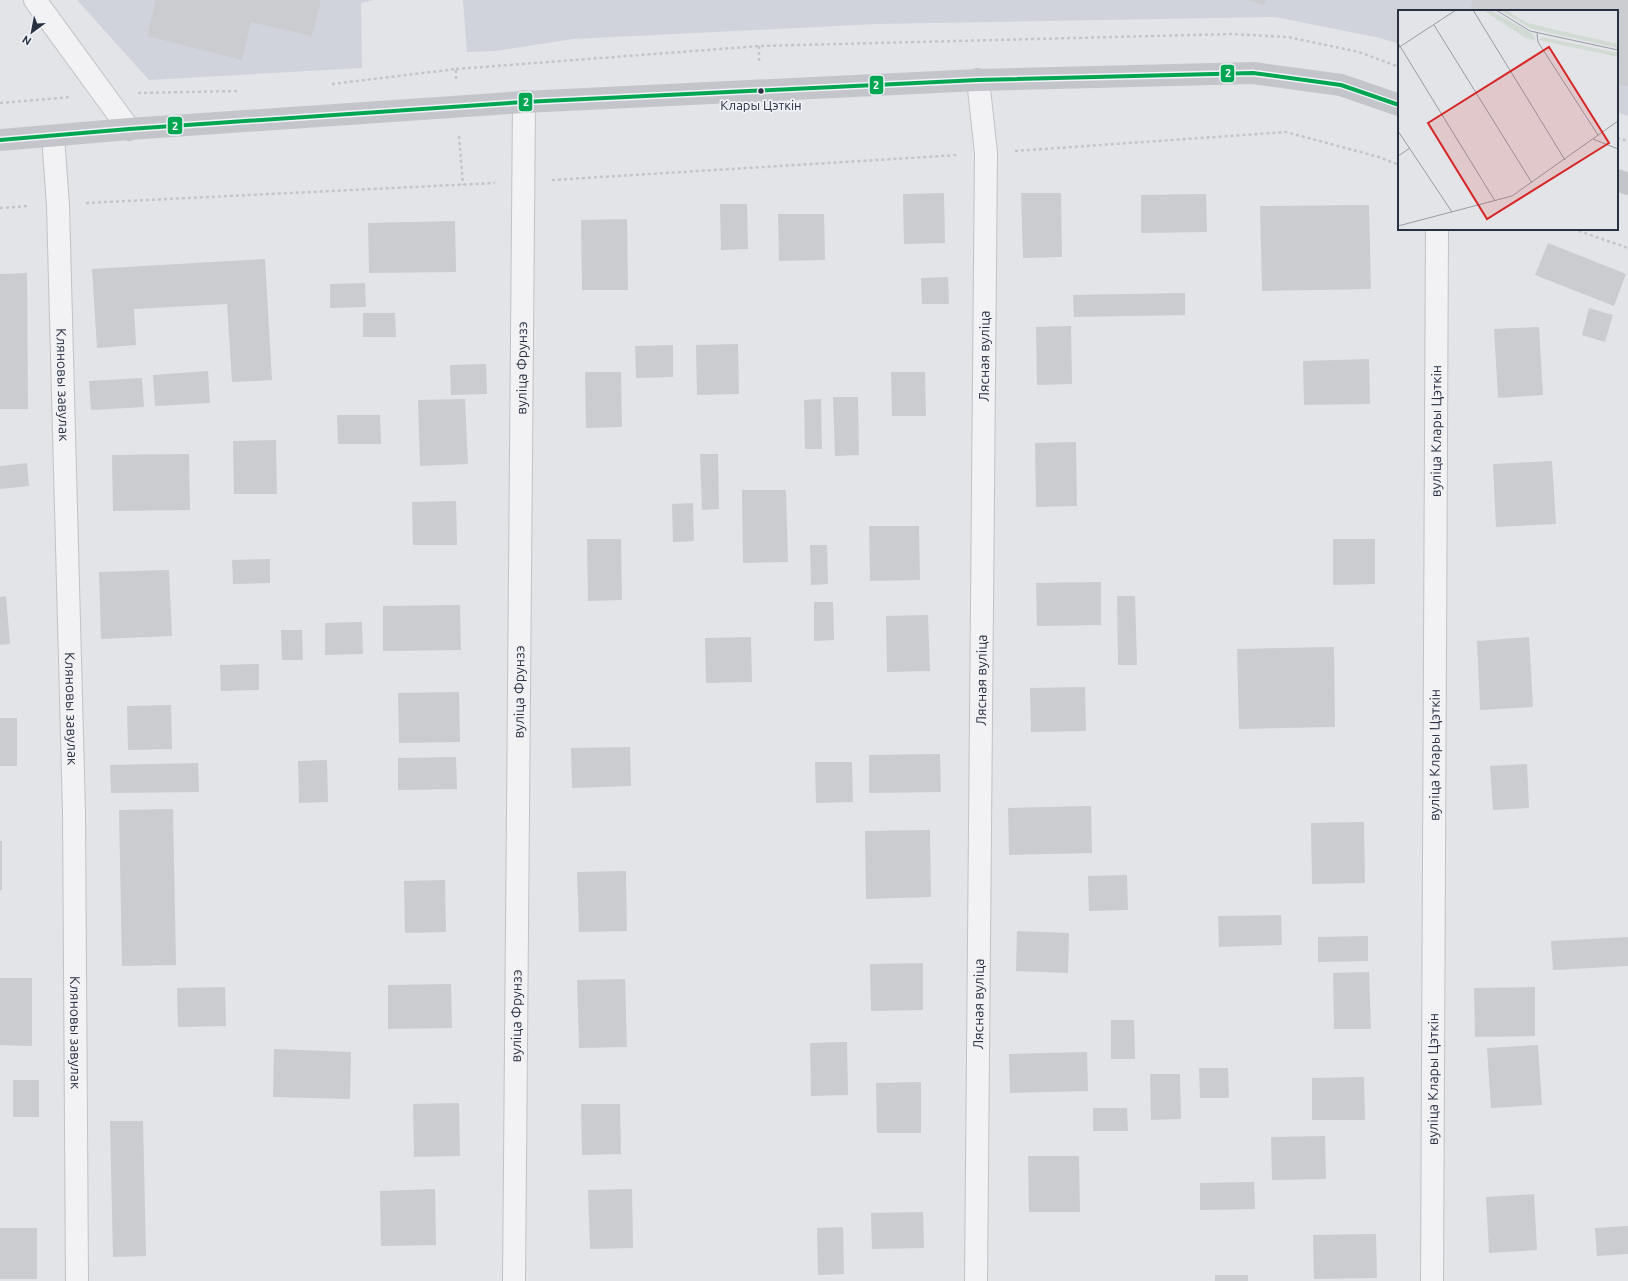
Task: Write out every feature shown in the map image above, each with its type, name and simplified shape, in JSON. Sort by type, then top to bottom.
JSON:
[{"type":"main road","points":[[0,140],[53,137],[129,129],[524,102],[978,80],[1254,73],[1341,85],[1398,105]]},
{"type":"main road","points":[[1618,180],[1628,184]]},
{"type":"street","points":[[35,0],[129,129]]},
{"type":"street","name":"Лясная вуліца","points":[[976,1281],[986,153],[978,80]]},
{"type":"street","name":"вуліца Фрунзэ","points":[[514,1281],[524,102]]},
{"type":"street","name":"Кляновы завулак","points":[[53,137],[58,205],[74,812],[77,1281]]},
{"type":"street","name":"вуліца Клары Цэткін","points":[[1432,1281],[1437,230]]},
{"type":"path","points":[[456,69],[759,46],[1232,34],[1288,37],[1359,52],[1398,67]]},
{"type":"path","points":[[0,208],[524,182],[986,153],[1286,132],[1379,157],[1398,165]]},
{"type":"path","points":[[1618,138],[1628,141]]},
{"type":"path","points":[[1576,230],[1628,248]]},
{"type":"shaded area","points":[[77,0],[374,0],[361,3],[362,68],[149,80]]},
{"type":"shaded area","points":[[463,0],[1628,0],[1628,116],[1618,112],[1618,10],[1398,10],[1398,44],[1380,38],[1275,17],[876,24],[574,39],[495,51],[467,52]]},
{"type":"building","points":[[156,0],[321,0],[312,36],[251,22],[242,60],[147,36]]},
{"type":"building","points":[[1247,0],[1266,0],[1264,5]]},
{"type":"building","points":[[1473,0],[1628,0],[1628,86],[1618,84],[1618,10],[1470,10]]},
{"type":"building","points":[[944,193],[945,243],[904,244],[903,194]]},
{"type":"building","points":[[1021,193],[1061,193],[1062,257],[1023,258]]},
{"type":"building","points":[[1206,194],[1207,232],[1141,233],[1141,195]]},
{"type":"building","points":[[720,204],[747,204],[748,249],[721,250]]},
{"type":"building","points":[[1369,205],[1371,289],[1262,291],[1260,206]]},
{"type":"building","points":[[778,214],[824,214],[825,260],[779,261]]},
{"type":"building","points":[[627,219],[628,290],[582,290],[581,220]]},
{"type":"building","points":[[455,221],[456,272],[369,273],[368,223]]},
{"type":"building","points":[[1548,243],[1626,274],[1614,306],[1535,275]]},
{"type":"building","points":[[265,259],[272,380],[232,382],[227,304],[134,309],[136,345],[97,348],[92,269]]},
{"type":"building","points":[[27,273],[28,409],[0,409],[0,274]]},
{"type":"building","points":[[948,277],[949,304],[922,304],[921,278]]},
{"type":"building","points":[[365,283],[366,307],[330,308],[330,284]]},
{"type":"building","points":[[1185,293],[1185,315],[1074,317],[1073,295]]},
{"type":"building","points":[[1589,308],[1613,315],[1605,342],[1582,335]]},
{"type":"building","points":[[363,313],[395,313],[396,337],[363,337]]},
{"type":"building","points":[[1071,326],[1072,384],[1037,385],[1036,327]]},
{"type":"building","points":[[1539,327],[1543,395],[1498,398],[1494,329]]},
{"type":"building","points":[[738,344],[739,394],[697,395],[696,345]]},
{"type":"building","points":[[673,345],[673,377],[636,378],[635,346]]},
{"type":"building","points":[[1369,359],[1370,404],[1304,405],[1303,361]]},
{"type":"building","points":[[486,364],[487,394],[451,395],[450,365]]},
{"type":"building","points":[[208,371],[210,403],[155,406],[153,375]]},
{"type":"building","points":[[585,372],[621,372],[622,427],[586,428]]},
{"type":"building","points":[[891,372],[925,372],[926,416],[892,416]]},
{"type":"building","points":[[142,378],[144,407],[91,410],[89,381]]},
{"type":"building","points":[[833,397],[858,397],[859,455],[835,456]]},
{"type":"building","points":[[465,399],[468,464],[420,466],[418,400]]},
{"type":"building","points":[[821,399],[822,449],[805,449],[804,400]]},
{"type":"building","points":[[337,415],[380,415],[381,444],[338,444]]},
{"type":"building","points":[[276,440],[277,494],[234,494],[233,441]]},
{"type":"building","points":[[1076,442],[1077,506],[1036,507],[1035,443]]},
{"type":"building","points":[[189,454],[190,510],[113,511],[112,455]]},
{"type":"building","points":[[700,454],[718,454],[719,509],[702,510]]},
{"type":"building","points":[[1552,461],[1556,524],[1496,527],[1493,464]]},
{"type":"building","points":[[27,463],[29,486],[0,489],[0,466]]},
{"type":"building","points":[[742,490],[786,490],[788,562],[743,563]]},
{"type":"building","points":[[456,501],[457,545],[413,545],[412,502]]},
{"type":"building","points":[[693,503],[694,541],[673,542],[672,504]]},
{"type":"building","points":[[869,526],[919,526],[920,580],[870,581]]},
{"type":"building","points":[[587,539],[621,539],[622,600],[588,601]]},
{"type":"building","points":[[1333,539],[1375,539],[1375,584],[1333,585]]},
{"type":"building","points":[[810,545],[827,545],[828,584],[811,585]]},
{"type":"building","points":[[270,559],[270,583],[233,584],[232,560]]},
{"type":"building","points":[[169,570],[172,636],[101,639],[99,572]]},
{"type":"building","points":[[1101,582],[1101,625],[1037,626],[1036,583]]},
{"type":"building","points":[[6,596],[10,644],[0,645],[0,597]]},
{"type":"building","points":[[1117,596],[1135,596],[1137,665],[1118,665]]},
{"type":"building","points":[[814,602],[833,602],[834,640],[814,641]]},
{"type":"building","points":[[460,605],[461,650],[383,651],[383,606]]},
{"type":"building","points":[[928,615],[930,671],[887,672],[886,616]]},
{"type":"building","points":[[362,622],[363,654],[325,655],[325,623]]},
{"type":"building","points":[[281,630],[302,630],[303,660],[282,660]]},
{"type":"building","points":[[751,637],[752,682],[706,683],[705,638]]},
{"type":"building","points":[[1529,637],[1533,707],[1480,710],[1477,641]]},
{"type":"building","points":[[1334,647],[1335,727],[1239,729],[1237,649]]},
{"type":"building","points":[[259,664],[259,690],[221,691],[220,665]]},
{"type":"building","points":[[1085,687],[1086,731],[1031,732],[1030,688]]},
{"type":"building","points":[[459,692],[460,742],[399,743],[398,693]]},
{"type":"building","points":[[171,705],[172,749],[128,750],[127,706]]},
{"type":"building","points":[[0,718],[17,718],[17,766],[0,766]]},
{"type":"building","points":[[630,747],[631,786],[572,788],[571,748]]},
{"type":"building","points":[[940,754],[941,792],[869,793],[869,755]]},
{"type":"building","points":[[456,757],[457,789],[398,790],[398,758]]},
{"type":"building","points":[[327,760],[328,802],[299,803],[298,761]]},
{"type":"building","points":[[815,762],[852,762],[853,802],[816,803]]},
{"type":"building","points":[[198,763],[199,792],[111,793],[110,765]]},
{"type":"building","points":[[1527,764],[1529,808],[1493,810],[1490,766]]},
{"type":"building","points":[[1091,806],[1092,853],[1009,855],[1008,808]]},
{"type":"building","points":[[173,809],[176,965],[122,966],[119,810]]},
{"type":"building","points":[[1364,822],[1365,883],[1312,884],[1311,823]]},
{"type":"building","points":[[930,830],[931,897],[866,899],[865,831]]},
{"type":"building","points":[[0,841],[2,841],[2,890],[0,890]]},
{"type":"building","points":[[626,871],[627,931],[579,932],[577,872]]},
{"type":"building","points":[[1127,875],[1128,910],[1089,911],[1088,876]]},
{"type":"building","points":[[445,880],[446,932],[405,933],[404,881]]},
{"type":"building","points":[[1281,915],[1282,945],[1219,947],[1218,916]]},
{"type":"building","points":[[1017,931],[1069,933],[1068,973],[1016,971]]},
{"type":"building","points":[[1368,936],[1368,961],[1318,962],[1318,937]]},
{"type":"building","points":[[1628,937],[1628,966],[1553,970],[1551,941]]},
{"type":"building","points":[[923,963],[923,1010],[871,1011],[870,964]]},
{"type":"building","points":[[1369,972],[1371,1029],[1334,1029],[1333,973]]},
{"type":"building","points":[[0,978],[32,978],[32,1046],[0,1045]]},
{"type":"building","points":[[625,979],[627,1047],[579,1048],[577,980]]},
{"type":"building","points":[[451,984],[452,1028],[388,1029],[388,985]]},
{"type":"building","points":[[225,987],[226,1026],[178,1027],[177,988]]},
{"type":"building","points":[[1535,987],[1535,1036],[1475,1037],[1474,988]]},
{"type":"building","points":[[1111,1020],[1134,1020],[1135,1059],[1111,1059]]},
{"type":"building","points":[[847,1042],[848,1095],[811,1096],[810,1043]]},
{"type":"building","points":[[1538,1045],[1542,1105],[1491,1108],[1487,1048]]},
{"type":"building","points":[[274,1049],[351,1052],[350,1099],[273,1097]]},
{"type":"building","points":[[1087,1052],[1088,1091],[1010,1093],[1009,1054]]},
{"type":"building","points":[[1199,1068],[1228,1068],[1229,1098],[1200,1098]]},
{"type":"building","points":[[1150,1074],[1180,1074],[1181,1119],[1151,1120]]},
{"type":"building","points":[[1364,1077],[1365,1120],[1312,1120],[1312,1078]]},
{"type":"building","points":[[13,1080],[39,1080],[39,1117],[13,1117]]},
{"type":"building","points":[[921,1082],[921,1133],[877,1133],[876,1083]]},
{"type":"building","points":[[459,1103],[460,1156],[414,1157],[413,1104]]},
{"type":"building","points":[[581,1104],[620,1104],[621,1154],[582,1155]]},
{"type":"building","points":[[1093,1108],[1127,1108],[1128,1131],[1093,1131]]},
{"type":"building","points":[[110,1121],[143,1121],[146,1256],[113,1257]]},
{"type":"building","points":[[1325,1136],[1326,1179],[1272,1180],[1271,1137]]},
{"type":"building","points":[[1028,1156],[1079,1156],[1080,1212],[1029,1212]]},
{"type":"building","points":[[1254,1182],[1255,1209],[1200,1210],[1200,1183]]},
{"type":"building","points":[[435,1189],[436,1245],[381,1246],[380,1191]]},
{"type":"building","points":[[632,1189],[633,1248],[590,1249],[588,1190]]},
{"type":"building","points":[[1534,1194],[1537,1250],[1489,1253],[1486,1197]]},
{"type":"building","points":[[923,1212],[924,1248],[872,1249],[871,1213]]},
{"type":"building","points":[[1628,1226],[1628,1254],[1597,1256],[1595,1228]]},
{"type":"building","points":[[843,1227],[844,1274],[818,1275],[817,1228]]},
{"type":"building","points":[[0,1228],[37,1228],[37,1279],[0,1279]]},
{"type":"building","points":[[1376,1234],[1377,1278],[1314,1279],[1313,1235]]},
{"type":"building","points":[[1215,1275],[1248,1275],[1248,1281],[1215,1281]]},
{"type":"transit line","name":"2","points":[[0,140],[129,129],[524,102],[978,80],[1253,73],[1341,85],[1398,105]]},
{"type":"place","name":"Клары Цэткін","points":[[761,91]]}]
